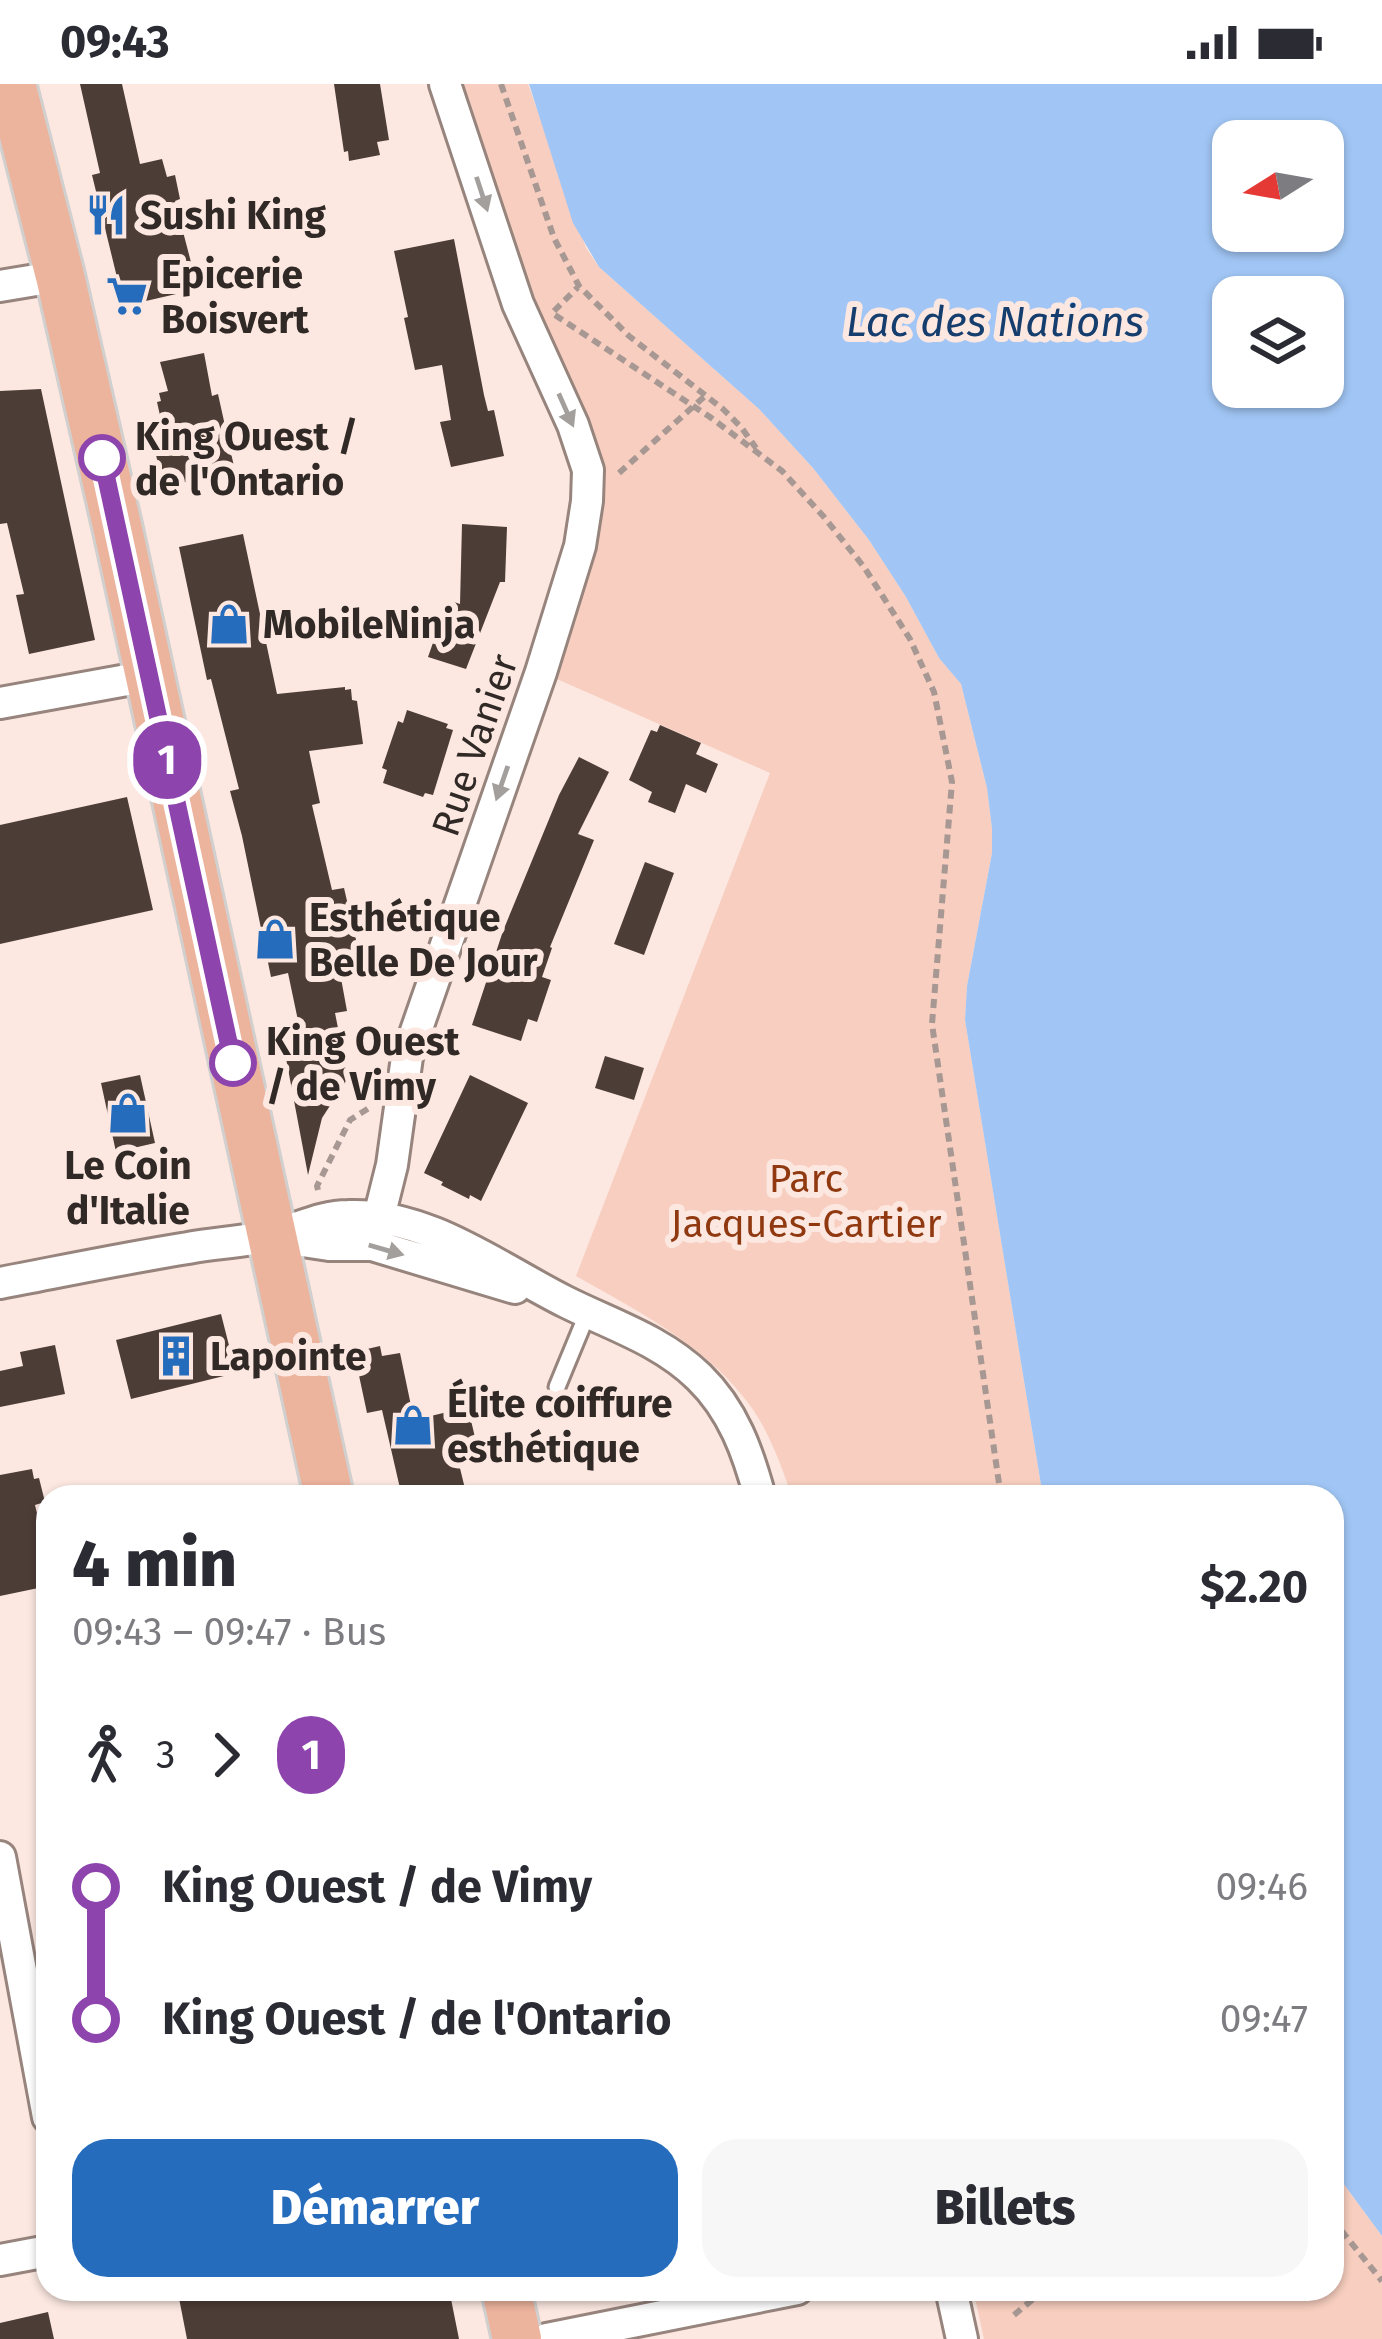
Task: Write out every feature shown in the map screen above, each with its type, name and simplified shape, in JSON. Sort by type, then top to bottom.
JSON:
[{"type":"main road","points":[[10,84],[60,275],[326,1485]]},
{"type":"main road","points":[[509,2301],[517,2339]]},
{"type":"street","name":"Rue Vanier","points":[[379,1217],[392,1166],[407,1057],[541,672],[580,546],[587,501],[588,470],[574,425],[518,304],[445,84]]},
{"type":"street","points":[[0,286],[60,275]]},
{"type":"street","points":[[0,703],[149,676]]},
{"type":"street","points":[[0,1282],[270,1236],[323,1218],[379,1217],[431,1232],[657,1343],[700,1377],[732,1416],[756,1485]]},
{"type":"street","points":[[270,1236],[329,1245],[372,1245],[575,1306]]},
{"type":"street","points":[[0,1857],[36,2052]]},
{"type":"street","points":[[0,2260],[36,2253]]},
{"type":"street","points":[[547,2339],[737,2301]]},
{"type":"street","points":[[954,2301],[962,2339]]},
{"type":"lane","points":[[557,1387],[575,1306]]},
{"type":"path","points":[[501,84],[554,238],[579,286],[629,336],[741,427],[758,451]]},
{"type":"path","points":[[552,313],[579,286]]},
{"type":"path","points":[[518,304],[552,313],[782,471],[864,567],[910,639],[934,692],[952,782],[932,1024],[999,1485]]},
{"type":"path","points":[[587,501],[706,395]]},
{"type":"path","points":[[323,1218],[317,1186],[350,1120],[374,1104],[401,1099]]},
{"type":"path","points":[[1344,2234],[1382,2281]]},
{"type":"path","points":[[1014,2315],[1031,2301]]},
{"type":"green space","name":"Parc Jacques-Cartier","points":[[445,84],[528,84],[586,248],[599,267],[759,409],[813,468],[869,540],[939,658],[961,684],[987,788],[992,829],[965,1020],[1041,1485],[788,1485],[754,1411],[717,1369],[673,1334],[576,1276],[770,773],[541,672],[587,501]]},
{"type":"green space","points":[[1344,2184],[1382,2236],[1382,2339],[984,2339],[976,2301],[1344,2301]]},
{"type":"water","name":"Lac des Nations","points":[[529,84],[1382,84],[1382,2236],[1344,2184],[1344,1485],[1041,1485],[965,1020],[992,829],[987,788],[961,684],[939,658],[869,540],[759,409],[599,267],[573,223]]},
{"type":"building","points":[[80,84],[122,84],[140,164],[162,159],[167,177],[175,175],[180,199],[175,201],[198,289],[124,306],[92,175],[100,173]]},
{"type":"building","points":[[334,84],[380,84],[389,140],[377,142],[380,155],[349,161]]},
{"type":"building","points":[[454,239],[484,395],[488,411],[494,410],[504,456],[451,467],[440,422],[451,420],[442,365],[415,370],[394,251]]},
{"type":"building","points":[[204,353],[235,471],[163,487],[153,441],[165,438],[157,402],[161,401],[159,393],[168,391],[160,362]]},
{"type":"building","points":[[41,389],[95,640],[29,654],[16,595],[24,594],[7,523],[0,524],[0,391]]},
{"type":"building","points":[[462,524],[507,527],[505,582],[500,582],[466,669],[428,657],[448,600],[460,604]]},
{"type":"building","points":[[243,534],[277,694],[351,689],[363,744],[309,751],[320,803],[312,805],[332,890],[344,888],[360,957],[338,962],[347,1011],[335,1013],[348,1078],[322,1118],[308,1175],[285,1053],[304,1049],[288,973],[271,977],[230,791],[239,789],[211,679],[207,680],[179,547]]},
{"type":"building","points":[[407,710],[453,730],[433,795],[423,797],[383,783],[387,770],[382,768],[398,721],[403,723]]},
{"type":"building","points":[[660,725],[701,743],[696,754],[718,764],[706,793],[686,784],[675,813],[648,802],[652,792],[629,780],[651,730],[657,732]]},
{"type":"building","points":[[579,757],[609,772],[578,834],[594,840],[550,947],[542,977],[551,980],[537,1022],[528,1019],[521,1041],[472,1025],[503,931]]},
{"type":"building","points":[[127,797],[153,910],[0,944],[0,825]]},
{"type":"building","points":[[645,862],[674,873],[644,955],[614,944]]},
{"type":"building","points":[[605,1056],[644,1068],[634,1100],[595,1088]]},
{"type":"building","name":"Le Coin d'Italie","points":[[140,1075],[155,1143],[116,1152],[101,1083]]},
{"type":"building","points":[[470,1075],[528,1103],[481,1201],[424,1173]]},
{"type":"building","name":"Lapointe","points":[[221,1314],[236,1373],[131,1399],[116,1340]]},
{"type":"building","points":[[55,1345],[65,1394],[0,1407],[0,1371],[23,1366],[20,1352]]},
{"type":"building","points":[[380,1346],[382,1356],[400,1353],[414,1420],[460,1409],[461,1414],[469,1412],[478,1450],[458,1460],[464,1485],[399,1485],[382,1410],[367,1413],[354,1352]]},
{"type":"building","points":[[32,1469],[41,1485],[36,1485],[35,1505],[36,1588],[0,1596],[0,1475]]},
{"type":"building","points":[[180,2301],[451,2301],[459,2339],[187,2339]]},
{"type":"building","points":[[48,2312],[54,2339],[0,2339],[0,2323]]},
{"type":"bus line","name":"1","points":[[102,458],[233,1063]]},
{"type":"place","name":"Sushi King","points":[[106,215]]},
{"type":"place","name":"Epicerie Boisvert","points":[[127,296]]},
{"type":"place","name":"King Ouest / de l'Ontario","points":[[102,458]]},
{"type":"place","name":"MobileNinja","points":[[229,624]]},
{"type":"place","name":"Esthétique Belle De Jour","points":[[275,939]]},
{"type":"place","name":"King Ouest / de Vimy","points":[[233,1063]]},
{"type":"place","name":"Le Coin d'Italie","points":[[128,1113]]},
{"type":"place","name":"Lapointe","points":[[176,1356]]},
{"type":"place","name":"Élite coiffure esthétique","points":[[413,1425]]}]
